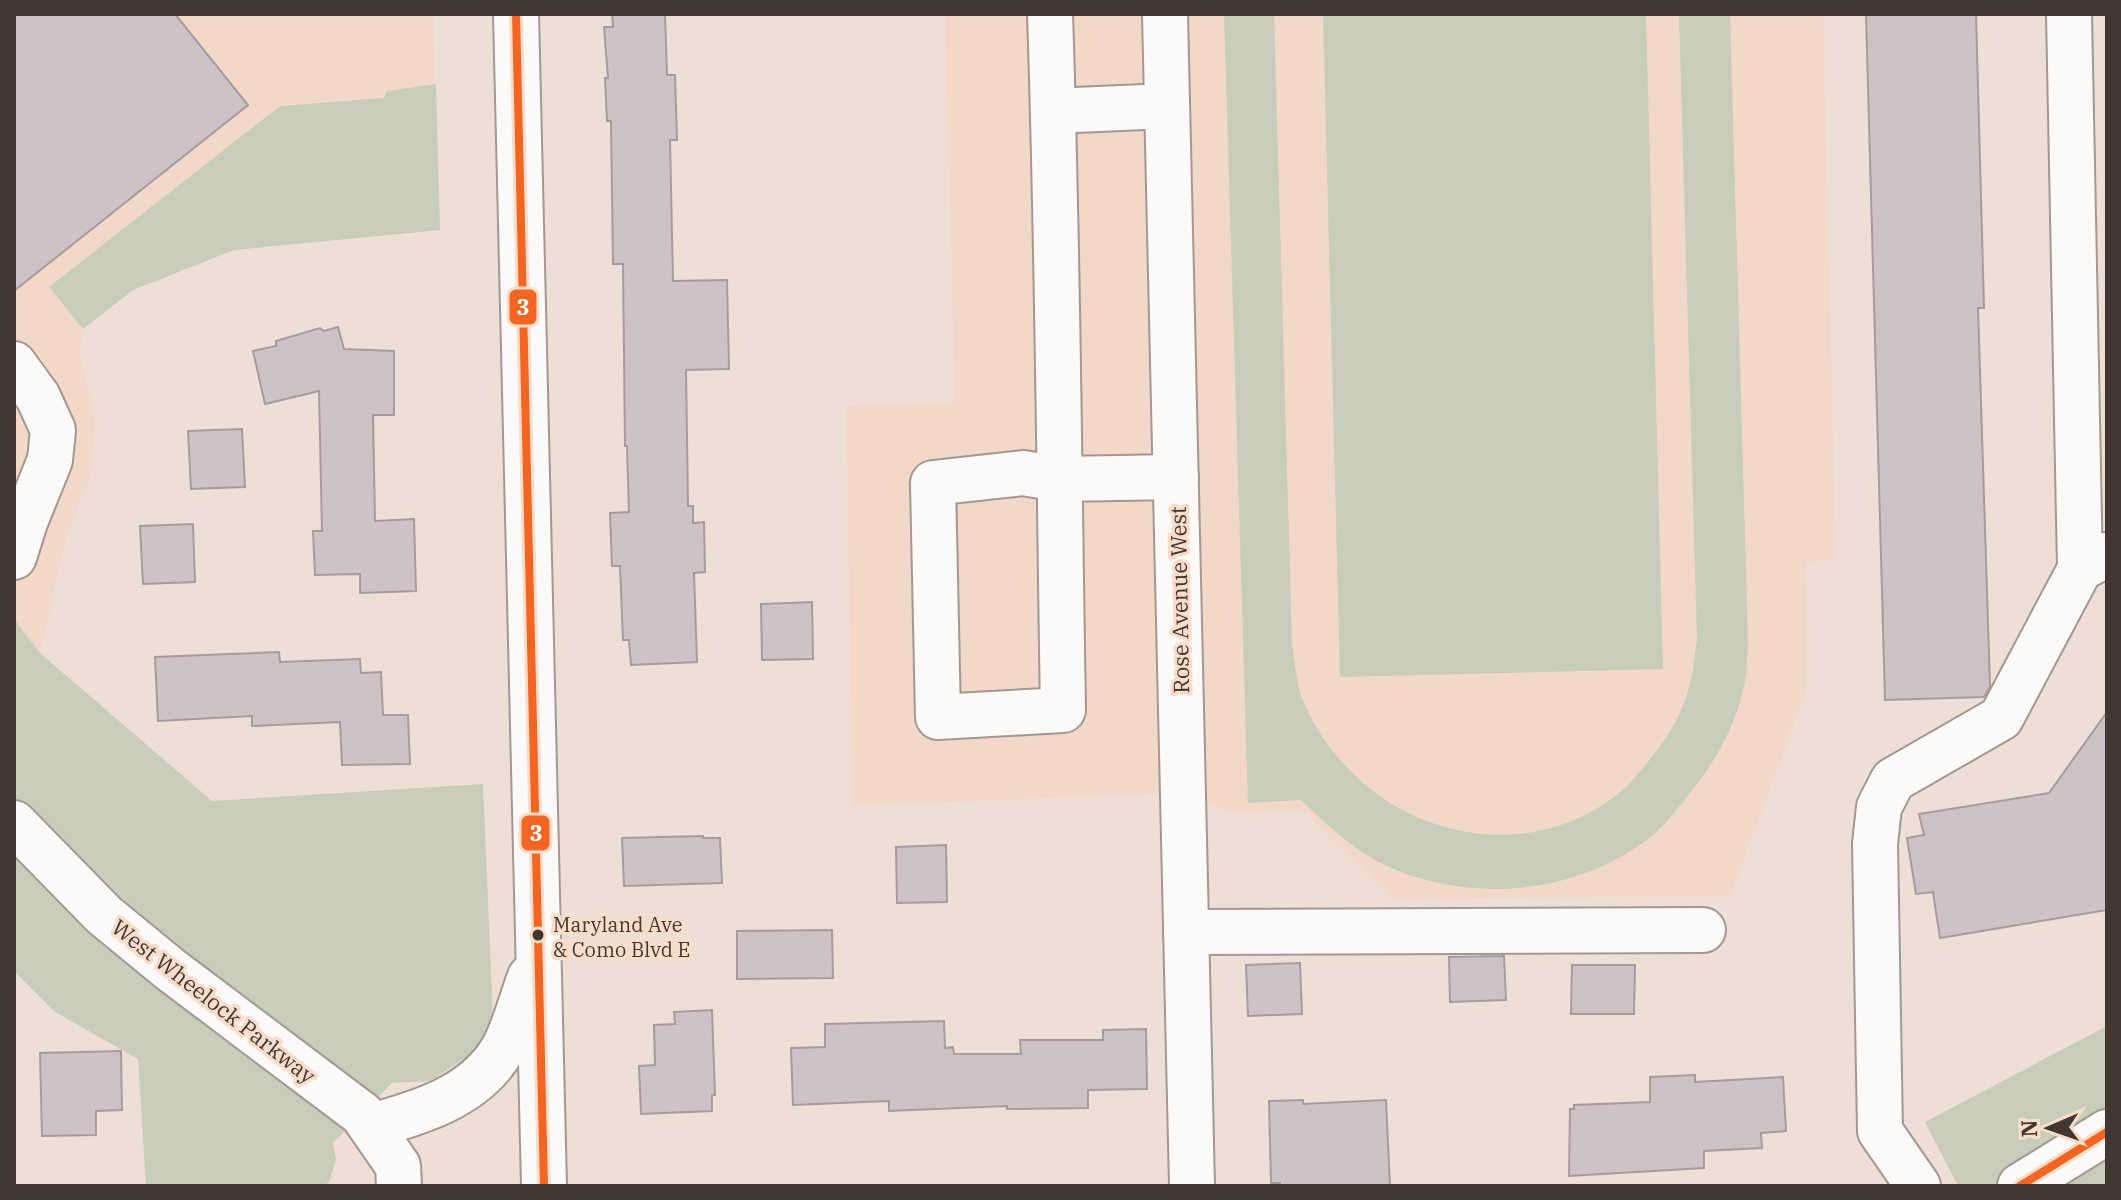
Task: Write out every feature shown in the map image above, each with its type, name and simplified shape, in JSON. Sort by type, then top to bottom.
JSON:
[{"type":"street","points":[[516,14],[544,1186]]},
{"type":"street","points":[[1050,14],[1053,111],[1059,479],[1063,710],[938,717],[933,483],[1023,473],[1059,479],[1176,477]]},
{"type":"street","name":"Rose Avenue West","points":[[1165,14],[1192,1186]]},
{"type":"street","points":[[1918,1186],[1880,1131],[1875,844],[1879,807],[1893,780],[2001,718],[2094,561],[2069,14]]},
{"type":"street","points":[[1053,111],[1167,106]]},
{"type":"street","points":[[14,364],[38,397],[53,430],[50,460],[18,529]]},
{"type":"street","name":"West Wheelock Parkway","points":[[14,823],[104,915],[171,970],[362,1114],[398,1166],[399,1186]]},
{"type":"street","points":[[1186,932],[1703,930]]},
{"type":"street","points":[[371,1126],[416,1114],[458,1094],[479,1076],[502,1051],[537,956]]},
{"type":"street","points":[[2020,1186],[2107,1132]]},
{"type":"shaded area","points":[[14,14],[433,14],[440,230],[234,250],[133,290],[83,329],[79,353],[95,421],[91,474],[65,541],[40,653],[14,619]]},
{"type":"shaded area","points":[[945,14],[1823,14],[1836,559],[1806,562],[1807,689],[1730,896],[1392,899],[1303,811],[1237,814],[1172,793],[853,806],[846,406],[955,403]]},
{"type":"green space","points":[[1224,14],[1274,14],[1292,644],[1302,698],[1316,727],[1334,753],[1356,777],[1381,797],[1438,825],[1500,835],[1562,825],[1592,812],[1619,793],[1668,735],[1689,689],[1697,640],[1679,14],[1730,14],[1748,643],[1745,681],[1736,714],[1724,740],[1693,789],[1653,835],[1636,848],[1598,868],[1537,886],[1494,889],[1449,885],[1404,873],[1366,855],[1301,800],[1248,803]]},
{"type":"green space","points":[[1323,14],[1646,14],[1663,669],[1340,677]]},
{"type":"green space","points":[[436,84],[440,230],[234,250],[133,290],[83,329],[49,287],[280,106],[384,98],[387,91]]},
{"type":"green space","points":[[14,619],[40,653],[212,801],[483,784],[493,1020],[474,1052],[430,1081],[392,1083],[333,1143],[336,1159],[329,1183],[317,1186],[146,1186],[138,1059],[55,1012],[14,971]]},
{"type":"green space","points":[[2107,1026],[2107,1186],[1958,1186],[1925,1122]]},
{"type":"building","points":[[14,14],[175,14],[248,105],[14,291]]},
{"type":"building","points":[[612,14],[665,14],[667,75],[675,75],[677,140],[670,140],[673,281],[727,280],[729,369],[686,370],[688,506],[693,506],[693,523],[704,522],[705,572],[694,573],[697,662],[631,665],[629,640],[623,640],[620,566],[612,566],[610,513],[629,512],[625,446],[623,264],[613,264],[611,121],[607,121],[605,78],[608,78],[604,27],[613,27]]},
{"type":"building","points":[[1866,14],[1976,14],[1984,308],[1978,308],[1990,686],[1984,697],[1885,700]]},
{"type":"building","points":[[338,327],[344,349],[394,351],[394,415],[373,415],[375,521],[414,519],[416,591],[360,593],[360,574],[315,575],[313,531],[322,531],[319,391],[265,404],[253,351],[276,346],[276,341],[320,328],[324,331]]},
{"type":"building","points":[[242,429],[245,487],[191,489],[188,431]]},
{"type":"building","points":[[193,524],[195,582],[143,584],[140,526]]},
{"type":"building","points":[[812,602],[813,659],[762,660],[761,604]]},
{"type":"building","points":[[279,652],[280,662],[360,659],[361,673],[381,672],[383,715],[408,715],[410,764],[342,765],[340,722],[252,726],[252,716],[158,721],[155,657]]},
{"type":"building","points":[[2107,712],[2107,910],[1940,938],[1933,892],[1916,894],[1907,838],[1924,835],[1919,814],[2049,793]]},
{"type":"building","points":[[622,838],[720,838],[722,883],[624,886]]},
{"type":"building","points":[[946,845],[947,902],[897,903],[896,847]]},
{"type":"building","points":[[832,930],[833,978],[737,979],[737,931]]},
{"type":"building","points":[[1504,956],[1506,1000],[1450,1002],[1449,957]]},
{"type":"building","points":[[1300,963],[1302,1014],[1248,1016],[1246,965]]},
{"type":"building","points":[[1572,965],[1635,965],[1634,1014],[1571,1014]]},
{"type":"building","points":[[712,1010],[715,1095],[712,1095],[712,1111],[641,1114],[639,1066],[655,1065],[654,1025],[675,1024],[674,1012]]},
{"type":"building","points":[[944,1021],[945,1048],[953,1047],[954,1054],[1021,1054],[1020,1040],[1103,1040],[1103,1030],[1146,1029],[1147,1089],[1088,1090],[1088,1108],[1007,1109],[1007,1106],[889,1111],[889,1101],[793,1105],[791,1048],[825,1047],[825,1024]]},
{"type":"building","points":[[121,1051],[122,1110],[96,1111],[96,1135],[42,1136],[40,1053]]},
{"type":"building","points":[[1695,1075],[1695,1082],[1783,1077],[1786,1131],[1761,1133],[1762,1148],[1704,1151],[1704,1168],[1569,1176],[1570,1109],[1574,1109],[1574,1105],[1650,1102],[1650,1077]]},
{"type":"building","points":[[1303,1100],[1303,1104],[1386,1100],[1390,1186],[1280,1186],[1280,1183],[1271,1183],[1269,1101]]},
{"type":"transit line","name":"3","points":[[516,14],[544,1186]]},
{"type":"transit line","name":"3","points":[[2020,1186],[2107,1132]]},
{"type":"place","name":"Maryland Ave & Como Blvd E","points":[[538,935]]}]
